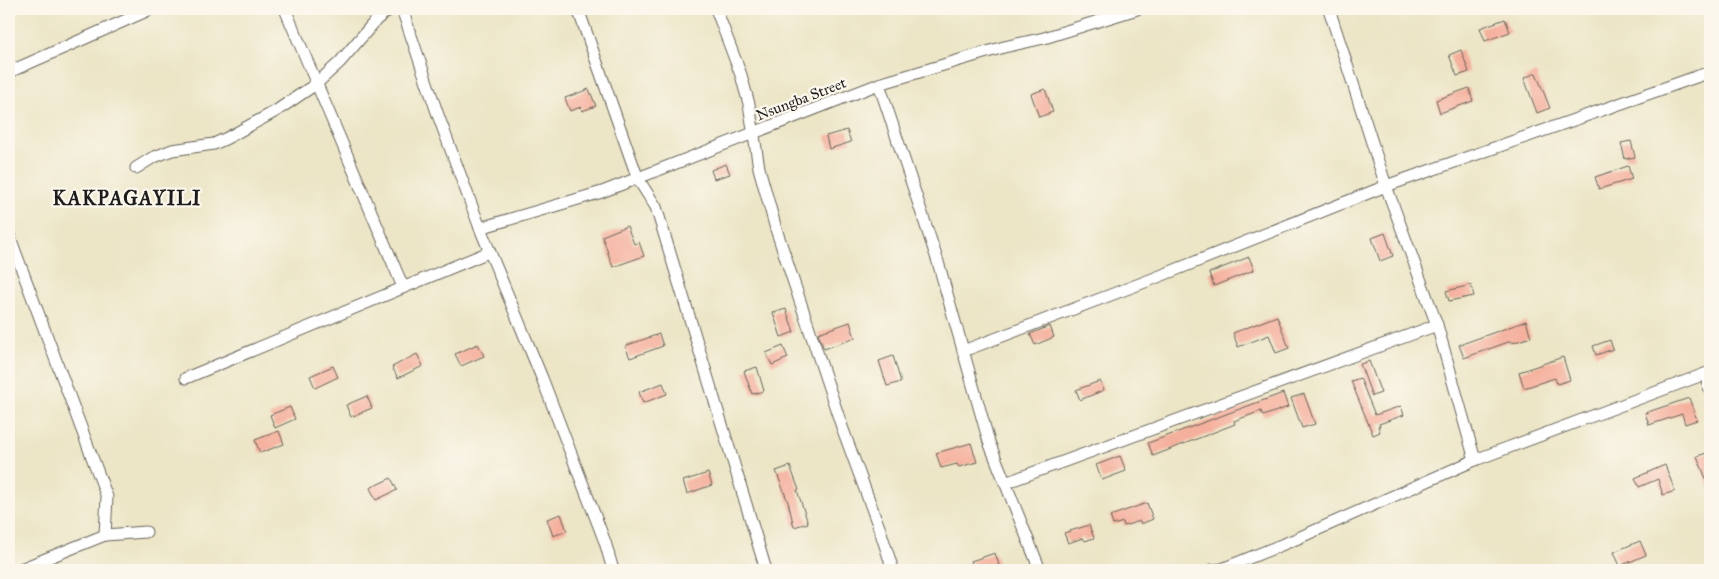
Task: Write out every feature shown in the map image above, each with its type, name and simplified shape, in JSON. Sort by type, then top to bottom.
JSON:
[{"type":"street","points":[[9,72],[150,9]]},
{"type":"street","points":[[285,9],[403,287]]},
{"type":"street","points":[[136,168],[152,158],[172,150],[214,144],[276,110],[316,84],[340,62],[376,19],[390,9]]},
{"type":"street","points":[[402,9],[438,115],[489,252],[542,378],[605,542],[611,569]]},
{"type":"street","points":[[578,9],[638,179],[656,207],[766,570]]},
{"type":"street","points":[[716,9],[741,75],[749,104],[759,168],[776,229],[842,427],[893,570]]},
{"type":"street","name":"Nsungba Street","points":[[480,228],[602,192],[879,84],[1004,47],[1044,38],[1137,9]]},
{"type":"street","points":[[1329,9],[1386,186],[1437,325],[1476,460]]},
{"type":"street","points":[[963,351],[1150,280],[1386,186],[1710,72]]},
{"type":"street","points":[[879,84],[938,262],[989,442],[1040,570]]},
{"type":"street","points":[[9,236],[107,497],[105,535]]},
{"type":"street","points":[[186,378],[489,252]]},
{"type":"street","points":[[1005,483],[1437,325]]},
{"type":"street","points":[[1212,570],[1222,569],[1296,539],[1476,460],[1708,373],[1710,390]]},
{"type":"street","points":[[18,570],[105,535],[146,532]]},
{"type":"building","points":[[1505,19],[1510,32],[1485,41],[1480,28]]},
{"type":"building","points":[[1461,50],[1469,72],[1457,76],[1449,55]]},
{"type":"building","points":[[1536,73],[1550,108],[1537,113],[1524,78]]},
{"type":"building","points":[[1469,88],[1473,101],[1440,113],[1436,100]]},
{"type":"building","points":[[589,89],[596,106],[582,111],[581,107],[570,111],[565,98]]},
{"type":"building","points":[[1045,89],[1053,112],[1039,117],[1031,94]]},
{"type":"building","points":[[847,130],[851,142],[829,149],[826,136]]},
{"type":"building","points":[[1631,141],[1635,157],[1625,159],[1621,143]]},
{"type":"building","points":[[726,164],[730,174],[714,179],[711,170]]},
{"type":"building","points":[[1628,166],[1632,179],[1599,189],[1595,177]]},
{"type":"building","points":[[627,226],[634,244],[639,242],[644,256],[613,267],[602,236]]},
{"type":"building","points":[[1385,233],[1393,256],[1380,261],[1372,238]]},
{"type":"building","points":[[1249,257],[1254,270],[1214,286],[1209,273]]},
{"type":"building","points":[[1471,285],[1474,296],[1449,301],[1446,291]]},
{"type":"building","points":[[786,309],[794,332],[781,337],[773,313]]},
{"type":"building","points":[[1277,316],[1289,348],[1276,353],[1269,335],[1238,347],[1233,333]]},
{"type":"building","points":[[1526,321],[1531,337],[1512,343],[1511,341],[1464,358],[1459,345]]},
{"type":"building","points":[[850,322],[855,338],[824,349],[818,333]]},
{"type":"building","points":[[1050,326],[1054,337],[1035,345],[1030,334]]},
{"type":"building","points":[[659,334],[663,346],[630,358],[625,346]]},
{"type":"building","points":[[1610,340],[1613,349],[1596,355],[1593,346]]},
{"type":"building","points":[[478,344],[484,356],[461,366],[455,354]]},
{"type":"building","points":[[783,346],[788,358],[772,365],[766,353]]},
{"type":"building","points":[[417,354],[423,366],[398,378],[392,367]]},
{"type":"building","points":[[893,356],[901,382],[887,386],[879,361]]},
{"type":"building","points":[[1563,357],[1570,380],[1557,384],[1555,378],[1524,388],[1519,372]]},
{"type":"building","points":[[1369,361],[1381,393],[1372,396],[1360,364]]},
{"type":"building","points":[[333,366],[338,377],[315,388],[310,376]]},
{"type":"building","points":[[757,367],[764,391],[752,394],[744,371]]},
{"type":"building","points":[[1360,378],[1375,415],[1401,406],[1404,415],[1379,424],[1380,432],[1373,435],[1351,381]]},
{"type":"building","points":[[1100,381],[1104,390],[1080,400],[1076,390]]},
{"type":"building","points":[[663,383],[667,394],[643,403],[639,392]]},
{"type":"building","points":[[1283,393],[1288,407],[1263,416],[1261,411],[1234,421],[1235,424],[1153,456],[1148,443]]},
{"type":"building","points":[[1304,394],[1315,424],[1302,428],[1291,398]]},
{"type":"building","points":[[367,396],[372,408],[351,417],[346,405]]},
{"type":"building","points":[[1689,398],[1697,420],[1685,424],[1682,414],[1649,425],[1645,413]]},
{"type":"building","points":[[290,407],[295,419],[275,428],[270,415]]},
{"type":"building","points":[[279,431],[284,444],[260,453],[255,440]]},
{"type":"building","points":[[971,443],[977,462],[959,467],[957,464],[941,468],[936,453]]},
{"type":"building","points":[[1710,452],[1710,489],[1697,456]]},
{"type":"building","points":[[1120,456],[1126,471],[1102,480],[1096,465]]},
{"type":"building","points":[[1665,465],[1675,491],[1663,495],[1658,479],[1639,487],[1635,478]]},
{"type":"building","points":[[790,466],[808,523],[794,527],[788,502],[776,471]]},
{"type":"building","points":[[708,473],[712,485],[687,494],[683,481]]},
{"type":"building","points":[[391,478],[397,490],[376,500],[370,488]]},
{"type":"building","points":[[1147,503],[1153,519],[1141,524],[1140,521],[1124,526],[1123,522],[1113,525],[1110,516]]},
{"type":"building","points":[[561,514],[567,531],[553,536],[547,519]]},
{"type":"building","points":[[1089,525],[1094,538],[1085,541],[1083,538],[1068,543],[1064,533]]},
{"type":"building","points":[[1640,541],[1646,555],[1620,566],[1614,552]]},
{"type":"building","points":[[995,553],[999,565],[985,570],[974,570],[971,561]]},
{"type":"district","name":"KAKPAGAYILI","points":[[127,198]]}]
